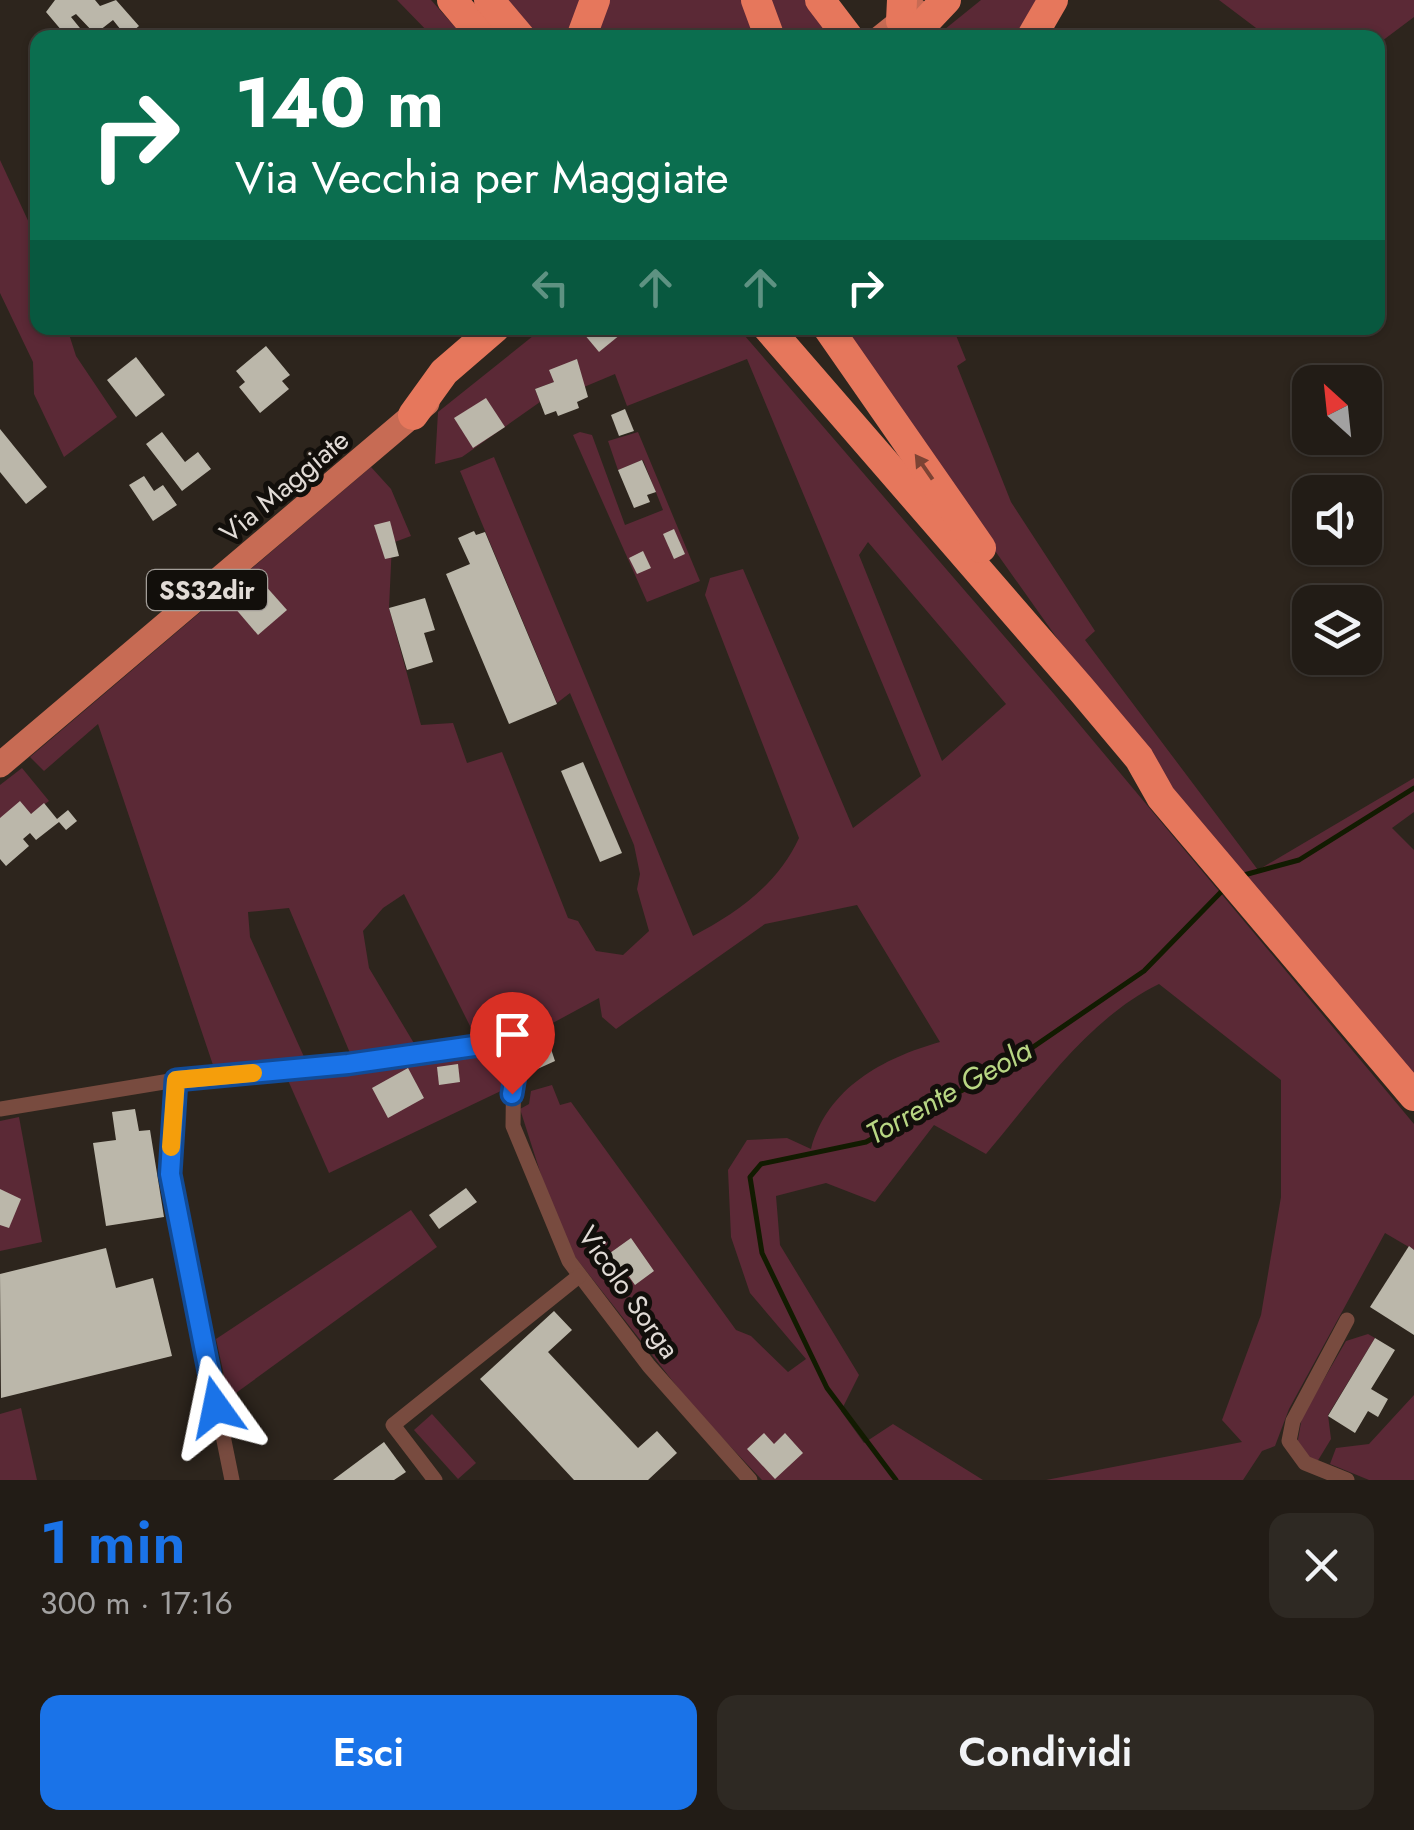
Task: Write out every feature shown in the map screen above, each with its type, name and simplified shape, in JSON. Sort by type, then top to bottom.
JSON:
[{"type":"highway","points":[[452,0],[477,30]]},
{"type":"highway","points":[[489,0],[514,30]]},
{"type":"highway","points":[[584,30],[595,0]]},
{"type":"highway","points":[[756,0],[767,30]]},
{"type":"highway","points":[[898,24],[946,0]]},
{"type":"highway","points":[[1035,30],[1053,0]]},
{"type":"highway","points":[[413,415],[444,372],[487,335]]},
{"type":"highway","points":[[774,335],[1081,689],[1234,883],[1414,1096]]},
{"type":"highway","points":[[833,335],[1081,689]]},
{"type":"main road","points":[[898,24],[928,0]]},
{"type":"main road","name":"Via Maggiate","points":[[0,766],[506,335]]},
{"type":"street","name":"Vicolo Sorga","points":[[176,1080],[348,1064],[502,1042],[514,1048],[513,1126],[539,1195],[580,1276],[648,1366],[750,1480]]},
{"type":"street","points":[[0,1109],[176,1080],[170,1174],[232,1480]]},
{"type":"street","points":[[436,1480],[393,1425],[580,1276]]},
{"type":"street","points":[[1346,1320],[1293,1421],[1290,1441],[1304,1463],[1347,1480]]},
{"type":"shaded area","points":[[397,0],[431,0],[458,30],[426,30]]},
{"type":"shaded area","points":[[508,0],[588,0],[577,30],[533,30]]},
{"type":"shaded area","points":[[606,0],[744,0],[757,30],[593,30]]},
{"type":"shaded area","points":[[764,0],[805,0],[829,30],[775,30]]},
{"type":"shaded area","points":[[981,0],[1046,0],[1027,30],[944,30]]},
{"type":"shaded area","points":[[1219,0],[1414,0],[1414,17],[1385,39],[1385,30],[1259,30]]},
{"type":"shaded area","points":[[0,160],[30,225],[30,335],[69,335],[76,356],[117,417],[64,457],[34,394],[33,362],[0,293]]},
{"type":"shaded area","points":[[534,335],[744,335],[1054,694],[1414,1124],[1414,1250],[1385,1233],[1289,1409],[1275,1446],[1262,1451],[1243,1480],[1046,1480],[1242,1442],[1222,1420],[1261,1315],[1281,1197],[1281,1080],[1159,984],[1108,1017],[1086,1038],[986,1154],[934,1125],[875,1202],[826,1183],[776,1196],[780,1245],[859,1375],[841,1411],[864,1443],[893,1424],[983,1480],[762,1480],[693,1407],[572,1253],[550,1203],[520,1109],[529,1104],[531,1091],[552,1085],[560,1105],[571,1102],[736,1330],[751,1336],[788,1372],[806,1359],[750,1293],[731,1237],[728,1170],[747,1140],[787,1138],[811,1149],[830,1109],[860,1079],[898,1057],[940,1042],[857,905],[765,924],[616,1029],[602,1017],[599,998],[538,1031],[536,1026],[520,1036],[511,1032],[475,1036],[404,894],[383,908],[363,931],[369,968],[415,1045],[350,1053],[289,908],[248,912],[250,937],[305,1059],[214,1068],[98,724],[44,771],[30,757],[371,467],[391,489],[411,536],[392,543],[389,608],[421,725],[453,723],[467,763],[502,752],[568,918],[578,921],[596,951],[623,955],[649,931],[637,889],[640,874],[634,845],[570,693],[557,703],[460,471],[494,457],[693,936],[755,896],[780,869],[799,838],[705,595],[710,578],[743,569],[853,828],[921,776],[747,359],[627,406],[615,374],[584,387],[577,359],[554,382],[535,389],[540,402],[462,457],[435,464],[438,412]],"holes":[[[868,542],[1006,704],[942,761],[859,555]]]},
{"type":"shaded area","points":[[842,335],[956,335],[966,360],[957,366],[1011,502],[1095,631],[1085,640],[1258,870],[1414,778],[1414,812],[1392,828],[1414,850],[1414,1082],[1256,898],[1059,641]]},
{"type":"shaded area","points":[[638,432],[700,581],[647,602],[573,435],[592,435],[625,525],[663,510],[643,460],[618,470],[608,441]]},
{"type":"shaded area","points":[[22,768],[49,801],[31,814],[0,818],[0,785]]},
{"type":"shaded area","points":[[503,1051],[505,1089],[329,1173],[287,1078]]},
{"type":"shaded area","points":[[19,1117],[42,1242],[0,1251],[0,1121]]},
{"type":"shaded area","points":[[411,1210],[437,1247],[229,1398],[216,1339]]},
{"type":"shaded area","points":[[1368,1334],[1375,1338],[1328,1415],[1331,1439],[1317,1462],[1303,1455],[1297,1445],[1302,1417],[1346,1341]]},
{"type":"shaded area","points":[[1414,1395],[1414,1480],[1369,1480],[1330,1464],[1336,1448],[1369,1444]]},
{"type":"shaded area","points":[[21,1408],[37,1480],[0,1480],[0,1414]]},
{"type":"shaded area","points":[[432,1414],[476,1463],[458,1479],[414,1430]]},
{"type":"building","points":[[55,0],[95,0],[100,6],[116,0],[139,26],[121,30],[113,20],[100,30],[91,30],[76,14],[71,17],[82,30],[61,30],[46,12]]},
{"type":"building","points":[[585,335],[620,335],[599,352]]},
{"type":"building","points":[[266,346],[290,375],[282,381],[289,389],[260,413],[239,387],[245,382],[236,371]]},
{"type":"building","points":[[136,357],[165,395],[136,417],[107,380]]},
{"type":"building","points":[[577,359],[588,397],[577,402],[579,408],[558,416],[556,411],[545,415],[535,389],[554,382],[549,370]]},
{"type":"building","points":[[486,398],[505,427],[473,448],[454,418]]},
{"type":"building","points":[[625,409],[634,431],[619,436],[611,415]]},
{"type":"building","points":[[0,429],[47,487],[26,504],[0,472]]},
{"type":"building","points":[[162,432],[185,462],[198,452],[211,469],[182,491],[146,444]]},
{"type":"building","points":[[642,460],[656,492],[647,495],[650,502],[634,508],[618,470]]},
{"type":"building","points":[[144,476],[154,491],[163,485],[177,505],[153,521],[129,485]]},
{"type":"building","points":[[390,521],[399,556],[385,559],[374,525]]},
{"type":"building","points":[[674,529],[685,554],[674,559],[663,534]]},
{"type":"building","points":[[474,531],[476,535],[485,532],[557,704],[509,724],[446,574],[470,564],[458,538]]},
{"type":"building","points":[[643,551],[651,568],[637,574],[629,558]]},
{"type":"building","points":[[263,583],[287,610],[258,635],[234,607]]},
{"type":"building","points":[[425,598],[435,630],[424,633],[433,662],[407,670],[389,608]]},
{"type":"building","points":[[583,762],[622,853],[600,862],[561,771]]},
{"type":"building","points":[[20,801],[31,814],[44,803],[57,819],[68,810],[77,821],[66,830],[59,822],[36,840],[30,833],[23,839],[29,846],[6,866],[0,859],[0,818]]},
{"type":"building","points":[[547,1037],[555,1061],[533,1071],[530,1044]]},
{"type":"building","points":[[458,1064],[460,1082],[439,1085],[437,1067]]},
{"type":"building","points":[[408,1068],[424,1098],[388,1118],[372,1088]]},
{"type":"building","points":[[135,1109],[139,1131],[150,1130],[164,1217],[106,1226],[93,1143],[116,1140],[112,1112]]},
{"type":"building","points":[[466,1188],[477,1202],[439,1229],[429,1215]]},
{"type":"building","points":[[0,1189],[21,1199],[9,1228],[0,1225]]},
{"type":"building","points":[[631,1238],[654,1271],[635,1285],[623,1268],[614,1274],[603,1258]]},
{"type":"building","points":[[1409,1246],[1414,1250],[1414,1335],[1370,1307]]},
{"type":"building","points":[[106,1248],[116,1288],[153,1278],[172,1356],[1,1398],[0,1274]]},
{"type":"building","points":[[554,1311],[572,1330],[548,1352],[638,1448],[657,1431],[677,1453],[648,1480],[574,1480],[480,1379]]},
{"type":"building","points":[[1375,1338],[1395,1350],[1371,1389],[1388,1399],[1378,1417],[1368,1411],[1355,1433],[1328,1416]]},
{"type":"building","points":[[764,1433],[774,1444],[785,1433],[803,1453],[775,1479],[747,1449]]},
{"type":"building","points":[[384,1442],[406,1472],[394,1480],[333,1480]]},
{"type":"waterway","name":"Torrente Geola","points":[[1244,875],[1299,860],[1414,788]]},
{"type":"waterway","name":"Torrente Geola","points":[[896,1480],[827,1388],[762,1253],[750,1177],[761,1164],[866,1142],[998,1071],[1144,971],[1223,890]]},
{"type":"slow traffic","points":[[171,1147],[176,1080],[253,1073]]},
{"type":"route","points":[[216,1407],[170,1174],[176,1080],[348,1064],[502,1042],[514,1048],[517,1064],[512,1094]]}]
